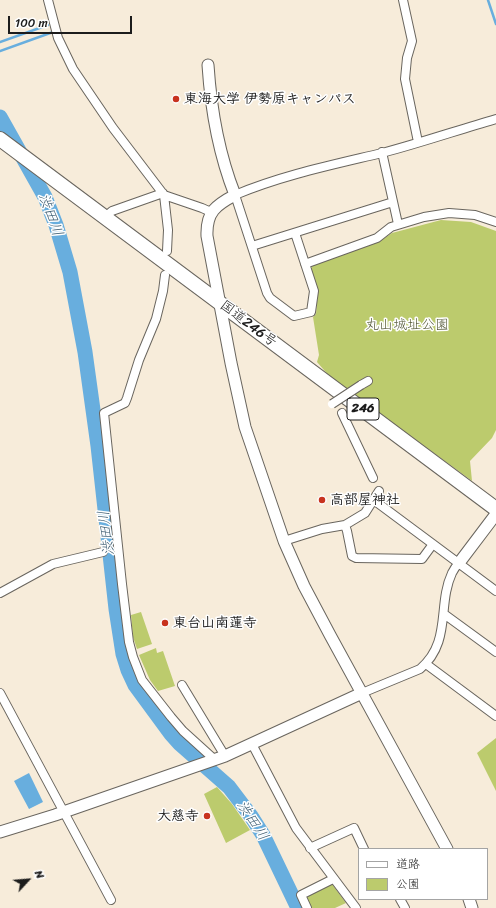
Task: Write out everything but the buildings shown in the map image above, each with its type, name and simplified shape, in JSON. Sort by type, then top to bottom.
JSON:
[{"type":"highway","name":"国道246号","points":[[0,139],[496,509]]},
{"type":"street","points":[[48,0],[58,38],[73,69],[113,128],[163,194],[168,230],[167,251]]},
{"type":"street","points":[[403,0],[412,41],[407,58],[405,79],[418,142]]},
{"type":"street","points":[[208,65],[215,130],[223,162],[267,293],[270,298],[294,316],[310,313],[312,311],[314,291],[296,233]]},
{"type":"street","points":[[446,848],[304,586],[284,541],[245,426],[231,363],[207,236],[211,212],[217,205],[258,185],[301,172],[382,152],[496,119]]},
{"type":"street","points":[[382,152],[398,224]]},
{"type":"street","points":[[105,217],[112,211],[163,194],[211,212]]},
{"type":"street","points":[[252,246],[393,202]]},
{"type":"street","points":[[305,264],[377,238],[391,227],[424,216],[449,213],[475,215],[496,222]]},
{"type":"street","points":[[165,275],[163,291],[156,319],[139,360],[125,403],[104,413],[118,550],[129,642],[142,680],[183,731],[217,759]]},
{"type":"street","points":[[332,404],[364,383]]},
{"type":"street","points":[[342,413],[373,478]]},
{"type":"street","points":[[284,541],[322,529],[344,525],[365,513],[379,491]]},
{"type":"street","points":[[372,502],[375,501],[496,591]]},
{"type":"street","points":[[0,832],[64,812],[217,759],[362,693],[420,669],[426,664],[440,641],[448,587],[452,573],[496,514]]},
{"type":"street","points":[[344,525],[347,531],[352,556],[356,558],[422,559],[433,544]]},
{"type":"street","points":[[0,593],[53,564],[103,552]]},
{"type":"street","points":[[444,614],[496,652]]},
{"type":"street","points":[[426,664],[496,716]]},
{"type":"street","points":[[182,685],[217,759]]},
{"type":"street","points":[[0,693],[111,900]]},
{"type":"street","points":[[252,744],[296,828],[356,908]]},
{"type":"street","points":[[310,848],[354,828],[364,848]]},
{"type":"street","points":[[307,908],[301,895],[333,879]]},
{"type":"green space","name":"丸山城址公園","points":[[441,220],[471,222],[496,231],[496,430],[492,438],[470,461],[472,481],[330,377],[317,362],[319,355],[313,317],[316,314],[318,290],[311,269],[312,266],[380,241],[392,233]]},
{"type":"green space","points":[[141,612],[152,644],[137,649],[133,637],[131,615]]},
{"type":"green space","points":[[156,648],[157,653],[163,651],[175,686],[158,691],[150,680],[139,655]]},
{"type":"green space","points":[[496,738],[496,791],[477,753]]},
{"type":"green space","points":[[217,787],[232,804],[250,830],[226,843],[204,794]]},
{"type":"green space","points":[[332,884],[346,903],[335,908],[310,908],[306,895]]},
{"type":"water","points":[[29,773],[43,802],[29,809],[14,781]]},
{"type":"waterway","points":[[488,0],[496,24]]},
{"type":"waterway","points":[[0,42],[48,25]]},
{"type":"waterway","points":[[0,51],[53,32]]},
{"type":"waterway","name":"渋田川","points":[[0,117],[45,197],[56,225],[70,272],[85,352],[98,446],[116,609],[123,654],[128,670],[135,685],[171,734],[179,743],[229,787],[251,816],[263,835],[298,908]]},
{"type":"place","name":"東海大学 伊勢原キャンパス","points":[[176,99]]},
{"type":"place","name":"高部屋神社","points":[[322,500]]},
{"type":"place","name":"東台山南蓮寺","points":[[165,623]]},
{"type":"place","name":"大慈寺","points":[[207,816]]}]
